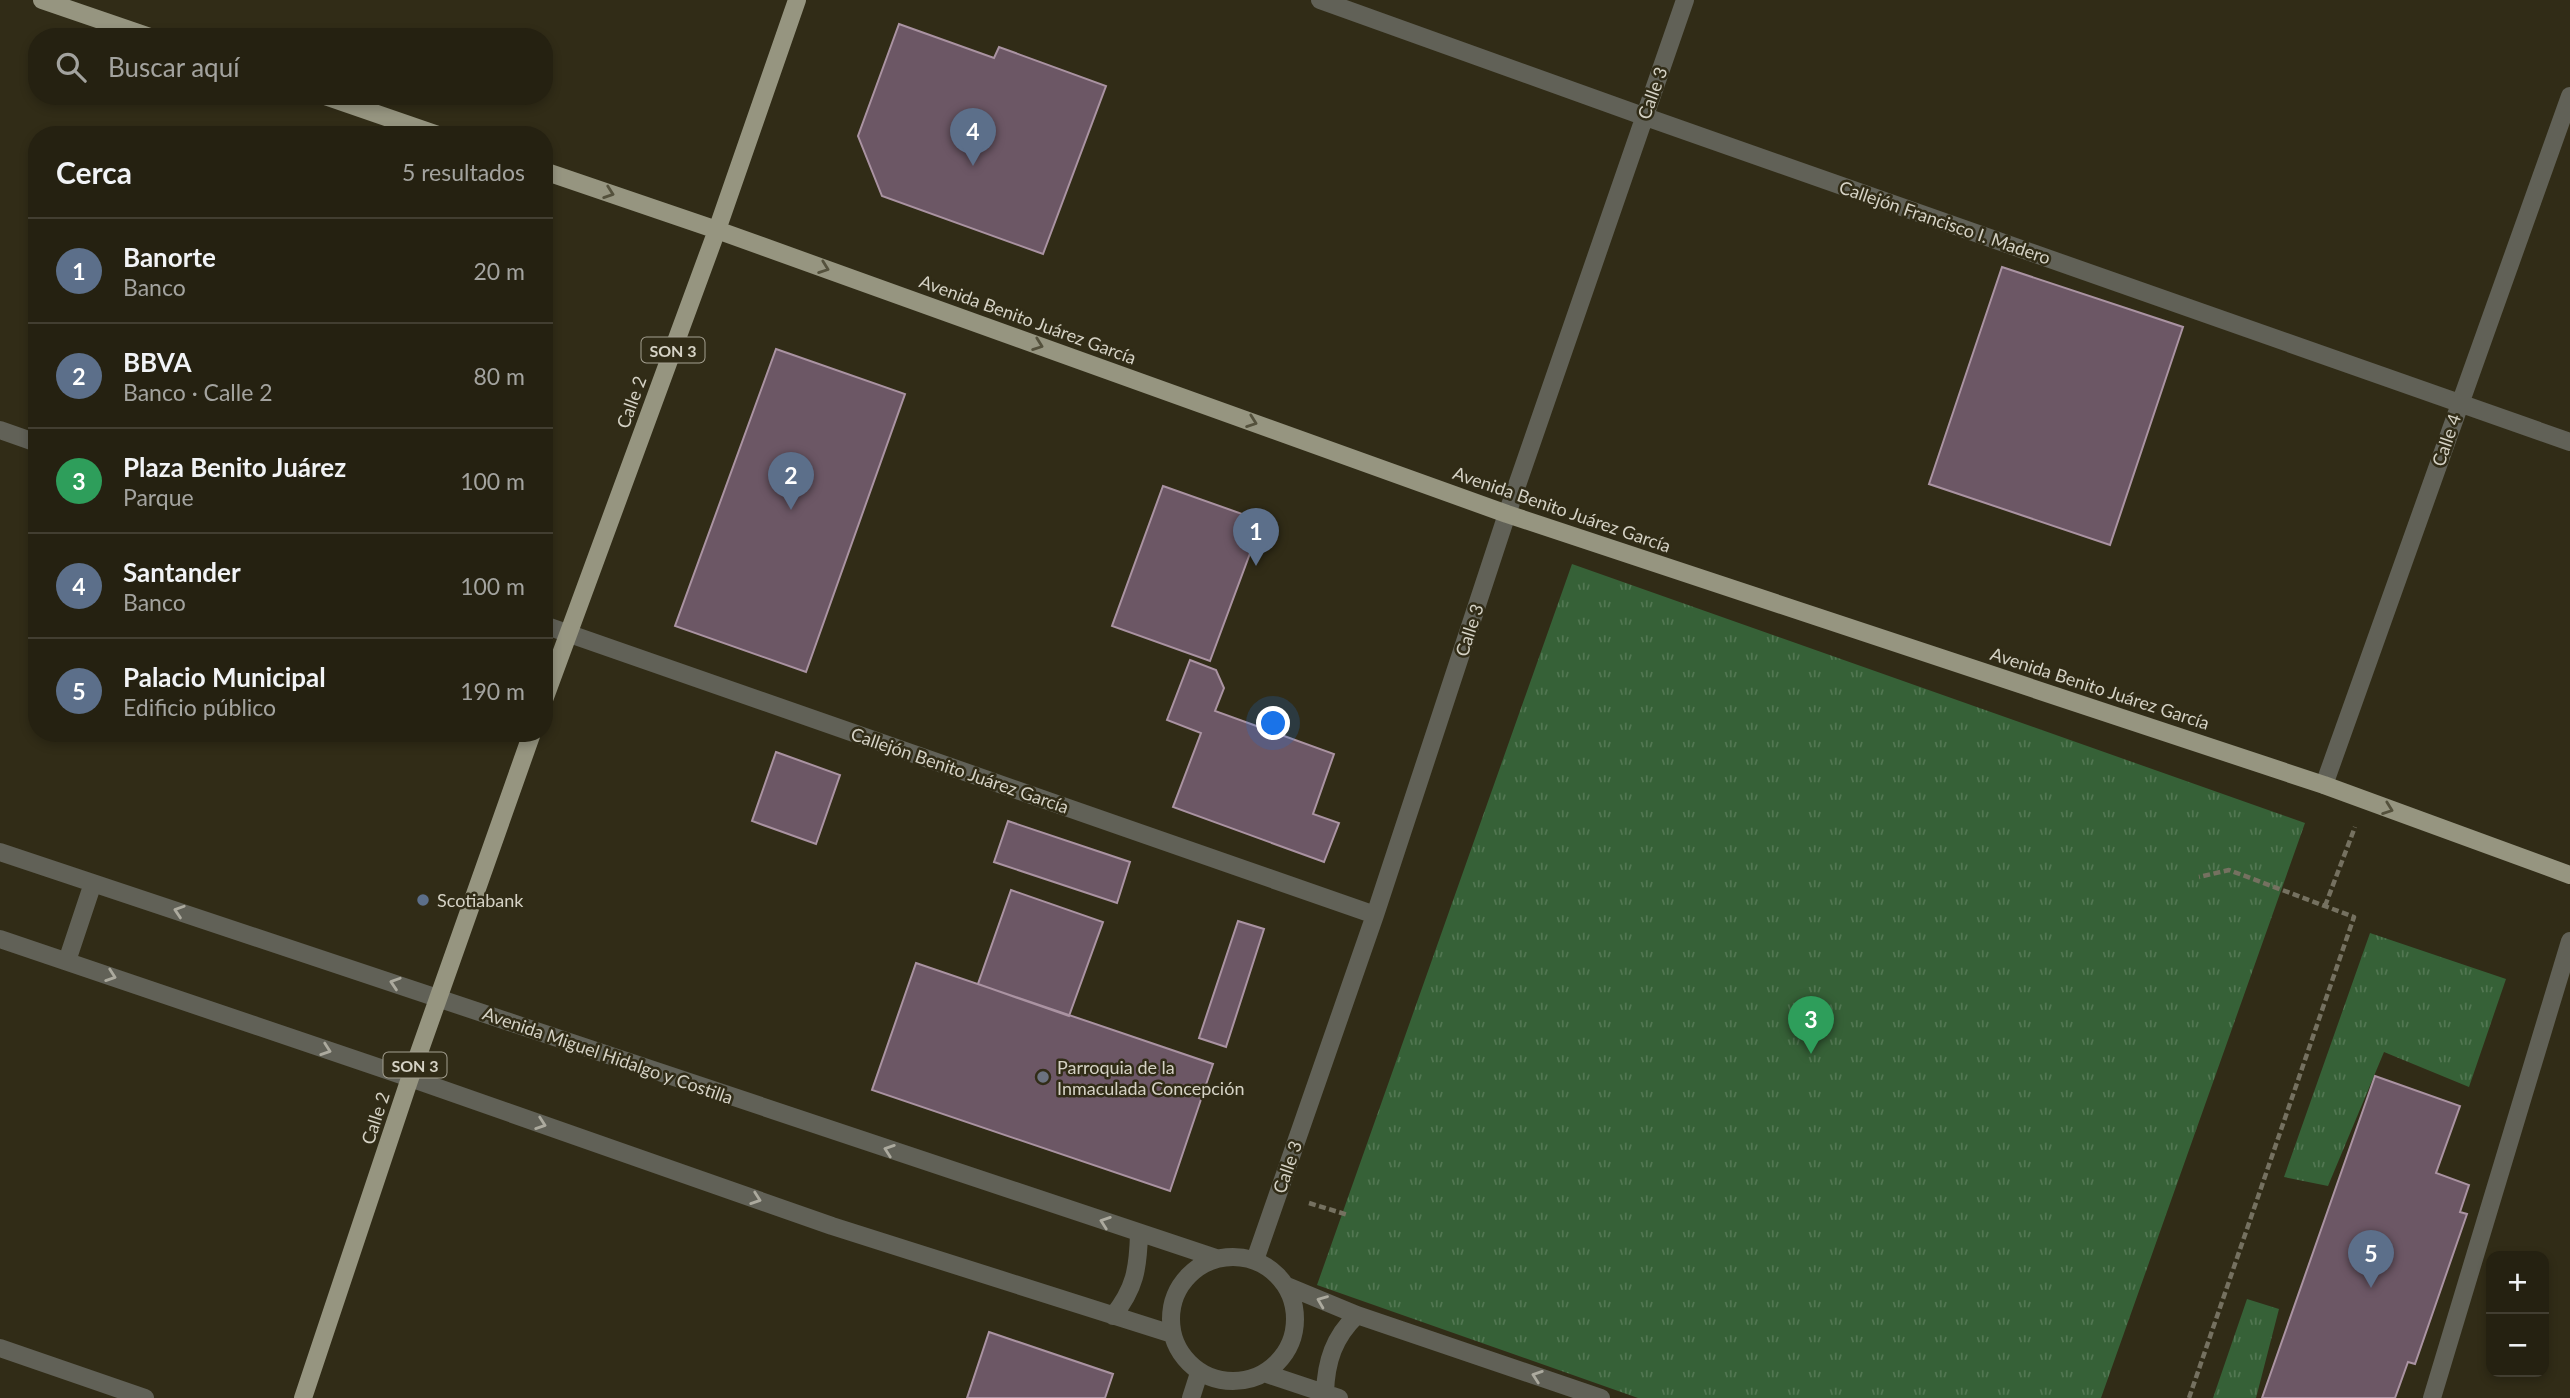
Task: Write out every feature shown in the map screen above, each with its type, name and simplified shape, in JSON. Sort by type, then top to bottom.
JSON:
[{"type":"main road","name":"Calle 2","points":[[553,675],[718,230],[797,0]]},
{"type":"main road","points":[[51,2],[125,28]]},
{"type":"main road","points":[[351,105],[412,126]]},
{"type":"main road","name":"Avenida Benito Juárez García","points":[[553,174],[718,230],[1507,514],[2324,785],[2570,875]]},
{"type":"main road","name":"Calle 2","points":[[303,1398],[410,1078],[529,742]]},
{"type":"street","name":"Callejón Francisco I. Madero","points":[[1320,0],[2570,442]]},
{"type":"street","name":"Calle 3","points":[[1255,1260],[1375,915],[1507,514],[1685,0]]},
{"type":"street","name":"Calle 4","points":[[2324,785],[2570,96]]},
{"type":"street","points":[[0,430],[28,440]]},
{"type":"street","name":"Callejón Benito Juárez García","points":[[553,628],[1375,915]]},
{"type":"street","name":"Avenida Miguel Hidalgo y Costilla","points":[[0,852],[1216,1258]]},
{"type":"street","points":[[67,961],[93,883]]},
{"type":"street","points":[[0,939],[410,1078],[832,1226],[1172,1334]]},
{"type":"street","points":[[2432,1398],[2570,941]]},
{"type":"street","points":[[1113,1316],[1134,1283],[1139,1234]]},
{"type":"street","points":[[1236,1256],[1255,1260],[1273,1270],[1287,1286],[1294,1305],[1296,1325],[1290,1344],[1279,1361],[1264,1373],[1248,1379],[1230,1381],[1199,1373],[1189,1365],[1172,1334],[1170,1315],[1174,1296],[1184,1279],[1198,1266],[1216,1258],[1236,1256]]},
{"type":"street","points":[[1287,1286],[1357,1315],[1601,1398]]},
{"type":"street","points":[[1332,1396],[1326,1373],[1332,1348],[1343,1328],[1357,1315]]},
{"type":"street","points":[[0,1348],[145,1398]]},
{"type":"street","points":[[1191,1398],[1199,1373]]},
{"type":"street","points":[[1264,1373],[1332,1396]]},
{"type":"path","points":[[2325,906],[2365,800]]},
{"type":"path","points":[[2189,1398],[2354,917],[2229,870],[2199,877]]},
{"type":"path","points":[[1278,1193],[1348,1215]]},
{"type":"green space","points":[[1572,564],[2305,823],[2101,1398],[1638,1398],[1317,1285]]},
{"type":"green space","points":[[2370,933],[2506,979],[2469,1087],[2384,1052],[2328,1186],[2284,1177]]},
{"type":"green space","points":[[2247,1299],[2279,1309],[2256,1398],[2213,1398]]},
{"type":"building","points":[[899,24],[994,58],[999,47],[1106,86],[1043,254],[882,196],[858,136]]},
{"type":"building","points":[[2002,267],[2183,327],[2110,545],[1929,484]]},
{"type":"building","points":[[776,349],[905,394],[806,672],[675,626]]},
{"type":"building","points":[[1163,486],[1262,521],[1210,661],[1112,626]]},
{"type":"building","points":[[1190,660],[1216,670],[1224,688],[1215,711],[1334,754],[1313,814],[1339,823],[1324,862],[1173,807],[1201,733],[1167,720]]},
{"type":"building","points":[[776,752],[840,775],[816,844],[752,821]]},
{"type":"building","points":[[1008,821],[1130,862],[1117,903],[994,862]]},
{"type":"building","points":[[1011,890],[1103,922],[1069,1016],[978,984]]},
{"type":"building","points":[[1238,921],[1264,929],[1226,1047],[1199,1038]]},
{"type":"building","name":"Parroquia de la Inmaculada Concepción","points":[[916,963],[1213,1064],[1170,1191],[872,1090]]},
{"type":"building","points":[[2375,1076],[2460,1106],[2436,1173],[2469,1185],[2460,1212],[2467,1214],[2415,1364],[2408,1362],[2395,1398],[2262,1398]]},
{"type":"building","points":[[989,1332],[1113,1374],[1105,1398],[967,1398]]},
{"type":"place","name":"Santander","points":[[973,166]]},
{"type":"place","name":"BBVA","points":[[791,510]]},
{"type":"place","name":"Banorte","points":[[1256,566]]},
{"type":"place","name":"Scotiabank","points":[[423,900]]},
{"type":"place","name":"Plaza Benito Juárez","points":[[1811,1054]]},
{"type":"place","name":"Parroquia de la Inmaculada Concepción","points":[[1043,1077]]},
{"type":"place","name":"Palacio Municipal","points":[[2371,1288]]}]
